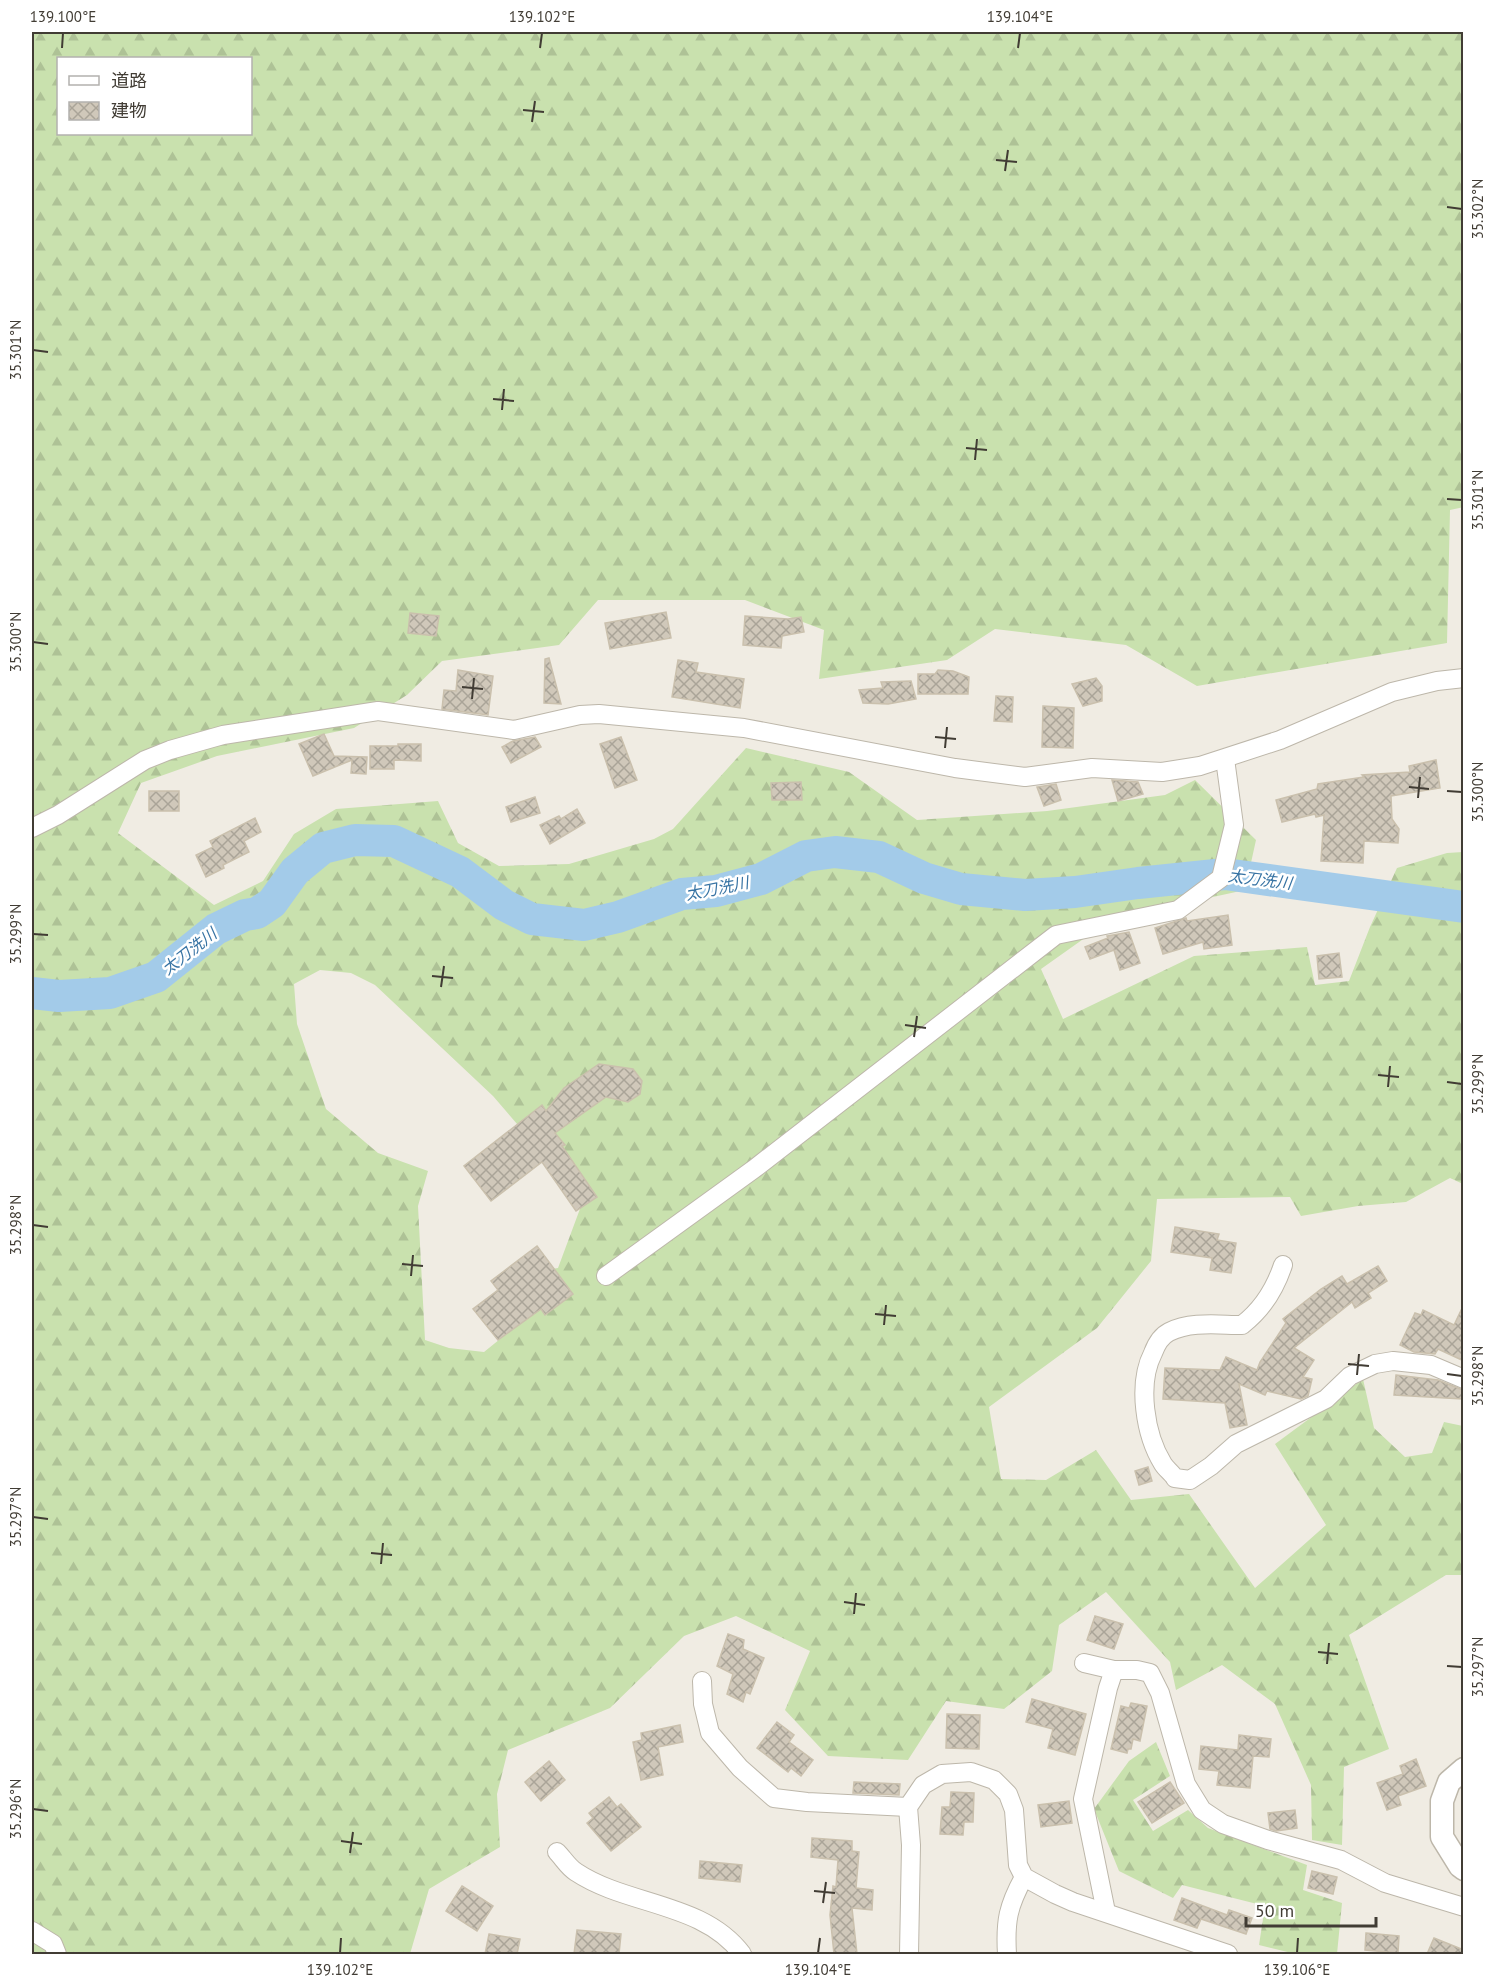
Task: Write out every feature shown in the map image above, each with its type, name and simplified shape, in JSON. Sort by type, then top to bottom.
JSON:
[{"type":"street","points":[[32,828],[58,815],[145,760],[170,750],[223,735],[378,711],[514,730],[599,714],[744,728],[955,768],[1025,777],[1092,768],[1162,772],[1200,766],[1280,740],[1392,692],[1437,681],[1464,678]]},
{"type":"street","points":[[606,1276],[754,1168],[1056,935],[1178,910],[1221,878],[1234,825],[1225,759]]},
{"type":"street","points":[[1283,1265],[1278,1282],[1266,1301],[1242,1324],[1189,1326],[1168,1332],[1158,1341],[1144,1380],[1145,1410],[1163,1464],[1175,1478],[1190,1480],[1211,1466],[1236,1444],[1326,1399],[1350,1377],[1375,1364],[1394,1361],[1431,1365],[1464,1379]]},
{"type":"street","points":[[1084,1663],[1114,1670],[1137,1670],[1150,1673],[1160,1693],[1186,1784],[1202,1810],[1222,1824],[1268,1840],[1341,1860],[1385,1883],[1464,1907]]},
{"type":"street","points":[[1106,1912],[1083,1798],[1114,1670]]},
{"type":"street","points":[[702,1681],[703,1704],[710,1733],[740,1768],[774,1798],[807,1803],[908,1807]]},
{"type":"street","points":[[1464,1769],[1449,1782],[1442,1801],[1442,1838],[1464,1869]]},
{"type":"street","points":[[909,1954],[911,1845],[908,1807],[923,1785],[942,1774],[971,1772],[994,1780],[1008,1794],[1014,1810],[1018,1865],[1024,1877],[1055,1894],[1228,1954]]},
{"type":"street","points":[[557,1852],[574,1871],[609,1888],[708,1923],[733,1942],[742,1954]]},
{"type":"street","points":[[1007,1954],[1006,1933],[1009,1909],[1024,1877]]},
{"type":"street","points":[[32,1931],[53,1944],[57,1954]]},
{"type":"green space","points":[[32,32],[1463,32],[1464,507],[1450,510],[1447,643],[1197,686],[1126,645],[995,629],[947,660],[819,679],[824,630],[745,600],[598,600],[559,645],[442,661],[407,695],[354,728],[217,756],[141,783],[118,833],[214,905],[263,881],[294,834],[336,809],[438,801],[458,843],[499,866],[569,864],[654,839],[673,829],[746,748],[849,772],[917,820],[1047,811],[1165,795],[1195,780],[1256,840],[1245,890],[1144,912],[1089,935],[1041,969],[1063,1019],[1194,956],[1307,947],[1315,985],[1349,981],[1397,868],[1447,853],[1463,852],[1463,1184],[1450,1178],[1406,1202],[1358,1206],[1301,1216],[1290,1197],[1157,1199],[1151,1261],[1097,1328],[989,1407],[1001,1479],[1046,1480],[1096,1450],[1131,1500],[1189,1494],[1255,1588],[1326,1525],[1275,1444],[1363,1379],[1374,1428],[1405,1457],[1432,1453],[1444,1422],[1463,1426],[1463,1575],[1446,1575],[1349,1635],[1389,1749],[1344,1767],[1342,1845],[1312,1840],[1311,1785],[1275,1704],[1222,1665],[1176,1690],[1170,1662],[1106,1592],[1059,1625],[1052,1671],[1004,1709],[946,1701],[908,1760],[828,1756],[785,1710],[810,1651],[736,1616],[684,1636],[610,1708],[508,1750],[497,1794],[500,1847],[429,1889],[410,1954],[32,1954]],"holes":[[[320,970],[351,973],[375,985],[493,1096],[530,1139],[587,1190],[558,1268],[526,1273],[520,1323],[484,1352],[449,1348],[425,1340],[418,1206],[428,1171],[378,1153],[326,1109],[297,1024],[294,984]]]},
{"type":"green space","points":[[1156,1742],[1170,1776],[1133,1800],[1153,1831],[1188,1810],[1208,1828],[1307,1865],[1303,1890],[1342,1903],[1337,1954],[1296,1954],[1259,1945],[1265,1906],[1182,1885],[1173,1898],[1119,1871],[1094,1809],[1129,1761]]},
{"type":"building","points":[[666,612],[671,638],[610,649],[605,623]]},
{"type":"building","points":[[410,613],[439,616],[436,636],[408,633]]},
{"type":"building","points":[[745,616],[788,619],[801,617],[804,632],[782,636],[781,648],[743,645]]},
{"type":"building","points":[[549,658],[561,704],[544,703],[545,659]]},
{"type":"building","points":[[678,660],[698,663],[696,672],[744,679],[740,708],[672,697]]},
{"type":"building","points":[[458,670],[493,676],[488,715],[442,709],[444,690],[456,691]]},
{"type":"building","points":[[938,670],[953,671],[969,677],[968,694],[918,694],[918,674],[935,674]]},
{"type":"building","points":[[1096,678],[1102,686],[1102,701],[1083,706],[1072,684]]},
{"type":"building","points":[[911,681],[916,699],[888,704],[863,703],[859,690],[883,688],[881,682]]},
{"type":"building","points":[[996,696],[1013,697],[1012,722],[994,721]]},
{"type":"building","points":[[1043,706],[1074,708],[1073,748],[1042,747]]},
{"type":"building","points":[[324,734],[334,756],[367,757],[366,774],[351,773],[352,760],[313,776],[299,744]]},
{"type":"building","points":[[535,737],[541,747],[511,763],[502,747],[513,741]]},
{"type":"building","points":[[621,737],[637,780],[615,788],[600,744]]},
{"type":"building","points":[[398,744],[421,744],[421,761],[394,760],[394,769],[370,769],[370,746],[398,746]]},
{"type":"building","points":[[1436,760],[1440,788],[1391,796],[1392,819],[1399,829],[1398,843],[1364,841],[1363,863],[1321,861],[1324,815],[1316,817],[1315,814],[1282,822],[1276,800],[1317,789],[1318,784],[1364,777],[1362,775],[1410,772],[1409,766]]},
{"type":"building","points":[[1112,780],[1138,782],[1143,794],[1118,801]]},
{"type":"building","points":[[801,782],[802,800],[772,800],[771,783]]},
{"type":"building","points":[[1056,784],[1061,800],[1044,806],[1037,787]]},
{"type":"building","points":[[149,791],[179,791],[179,811],[149,811]]},
{"type":"building","points":[[535,797],[540,813],[511,822],[506,807]]},
{"type":"building","points":[[577,809],[585,823],[550,844],[540,825],[559,816],[561,819]]},
{"type":"building","points":[[255,818],[261,832],[244,841],[249,852],[223,865],[224,868],[206,877],[196,855],[213,847],[210,841]]},
{"type":"building","points":[[1228,915],[1232,945],[1204,949],[1203,942],[1163,954],[1155,928],[1186,918],[1187,921]]},
{"type":"building","points":[[1129,932],[1140,963],[1120,970],[1114,950],[1090,959],[1085,947],[1108,938],[1107,936]]},
{"type":"building","points":[[1339,953],[1342,977],[1319,979],[1317,956]]},
{"type":"building","points":[[599,1064],[633,1069],[642,1081],[640,1094],[628,1102],[606,1097],[555,1133],[597,1197],[576,1211],[542,1162],[491,1201],[464,1166],[542,1105],[546,1111],[564,1088]]},
{"type":"building","points":[[1175,1227],[1219,1234],[1217,1240],[1236,1243],[1231,1273],[1210,1270],[1212,1258],[1171,1252]]},
{"type":"building","points":[[537,1246],[573,1294],[545,1315],[541,1309],[498,1340],[473,1309],[498,1290],[491,1281]]},
{"type":"building","points":[[1378,1266],[1387,1281],[1368,1293],[1371,1298],[1355,1308],[1352,1302],[1294,1348],[1314,1360],[1303,1377],[1312,1379],[1308,1396],[1301,1399],[1267,1391],[1265,1395],[1239,1384],[1247,1425],[1230,1428],[1225,1403],[1163,1399],[1165,1368],[1220,1370],[1226,1357],[1257,1370],[1286,1323],[1283,1319],[1321,1289],[1342,1276],[1347,1284]]},
{"type":"building","points":[[1464,1304],[1464,1361],[1438,1349],[1435,1354],[1414,1352],[1400,1345],[1415,1313],[1421,1315],[1423,1310],[1454,1325]]},
{"type":"building","points":[[1396,1375],[1438,1380],[1463,1390],[1462,1399],[1394,1395]]},
{"type":"building","points":[[1148,1467],[1152,1481],[1139,1485],[1135,1471]]},
{"type":"building","points":[[1095,1616],[1123,1624],[1114,1649],[1087,1640]]},
{"type":"building","points":[[728,1634],[744,1640],[743,1649],[764,1658],[750,1694],[746,1692],[743,1702],[727,1694],[733,1674],[717,1666]]},
{"type":"building","points":[[1032,1699],[1086,1714],[1075,1755],[1048,1748],[1053,1729],[1026,1722]]},
{"type":"building","points":[[1131,1703],[1147,1706],[1140,1741],[1133,1739],[1131,1749],[1128,1749],[1127,1753],[1111,1749],[1121,1706],[1129,1708]]},
{"type":"building","points":[[947,1714],[980,1715],[979,1749],[946,1748]]},
{"type":"building","points":[[777,1722],[794,1735],[789,1742],[813,1760],[801,1776],[791,1768],[788,1772],[757,1748]]},
{"type":"building","points":[[680,1725],[683,1742],[658,1747],[663,1775],[641,1780],[633,1742],[642,1740],[641,1733]]},
{"type":"building","points":[[1239,1735],[1271,1739],[1269,1757],[1253,1756],[1250,1788],[1217,1785],[1219,1771],[1199,1769],[1201,1746],[1238,1750]]},
{"type":"building","points":[[1416,1759],[1426,1786],[1398,1796],[1401,1805],[1387,1810],[1377,1783],[1403,1774],[1400,1766]]},
{"type":"building","points":[[549,1761],[565,1780],[541,1801],[525,1782]]},
{"type":"building","points":[[854,1782],[900,1784],[899,1795],[853,1793]]},
{"type":"building","points":[[1170,1782],[1184,1803],[1152,1823],[1138,1802]]},
{"type":"building","points":[[951,1792],[974,1793],[973,1822],[964,1822],[963,1835],[940,1834],[942,1807],[950,1807]]},
{"type":"building","points":[[609,1797],[617,1807],[621,1804],[641,1827],[611,1851],[587,1823],[593,1818],[589,1813]]},
{"type":"building","points":[[1069,1801],[1072,1823],[1041,1827],[1038,1805]]},
{"type":"building","points":[[1295,1810],[1297,1828],[1276,1831],[1270,1829],[1268,1813]]},
{"type":"building","points":[[812,1838],[852,1841],[852,1851],[859,1852],[856,1888],[873,1890],[872,1910],[852,1908],[857,1954],[834,1954],[830,1915],[833,1886],[836,1887],[838,1860],[811,1857]]},
{"type":"building","points":[[700,1861],[742,1865],[740,1882],[699,1878]]},
{"type":"building","points":[[1312,1871],[1337,1877],[1333,1894],[1308,1888]]},
{"type":"building","points":[[462,1886],[493,1906],[477,1931],[446,1911]]},
{"type":"building","points":[[1182,1898],[1227,1915],[1229,1910],[1252,1918],[1246,1934],[1201,1919],[1197,1928],[1174,1920]]},
{"type":"building","points":[[577,1930],[621,1934],[619,1954],[574,1954]]},
{"type":"building","points":[[1366,1933],[1399,1936],[1398,1953],[1365,1950]]},
{"type":"building","points":[[489,1934],[520,1939],[517,1954],[485,1954]]},
{"type":"building","points":[[1434,1938],[1464,1950],[1464,1954],[1427,1954]]},
{"type":"waterway","name":"太刀洗川","points":[[32,993],[59,996],[110,993],[156,977],[216,929],[245,915],[257,913],[272,903],[295,871],[323,848],[355,840],[394,841],[460,872],[504,905],[532,919],[584,925],[618,917],[682,894],[716,891],[761,879],[806,856],[835,852],[879,857],[924,878],[961,889],[1025,895],[1075,892],[1225,874],[1464,907]]}]
